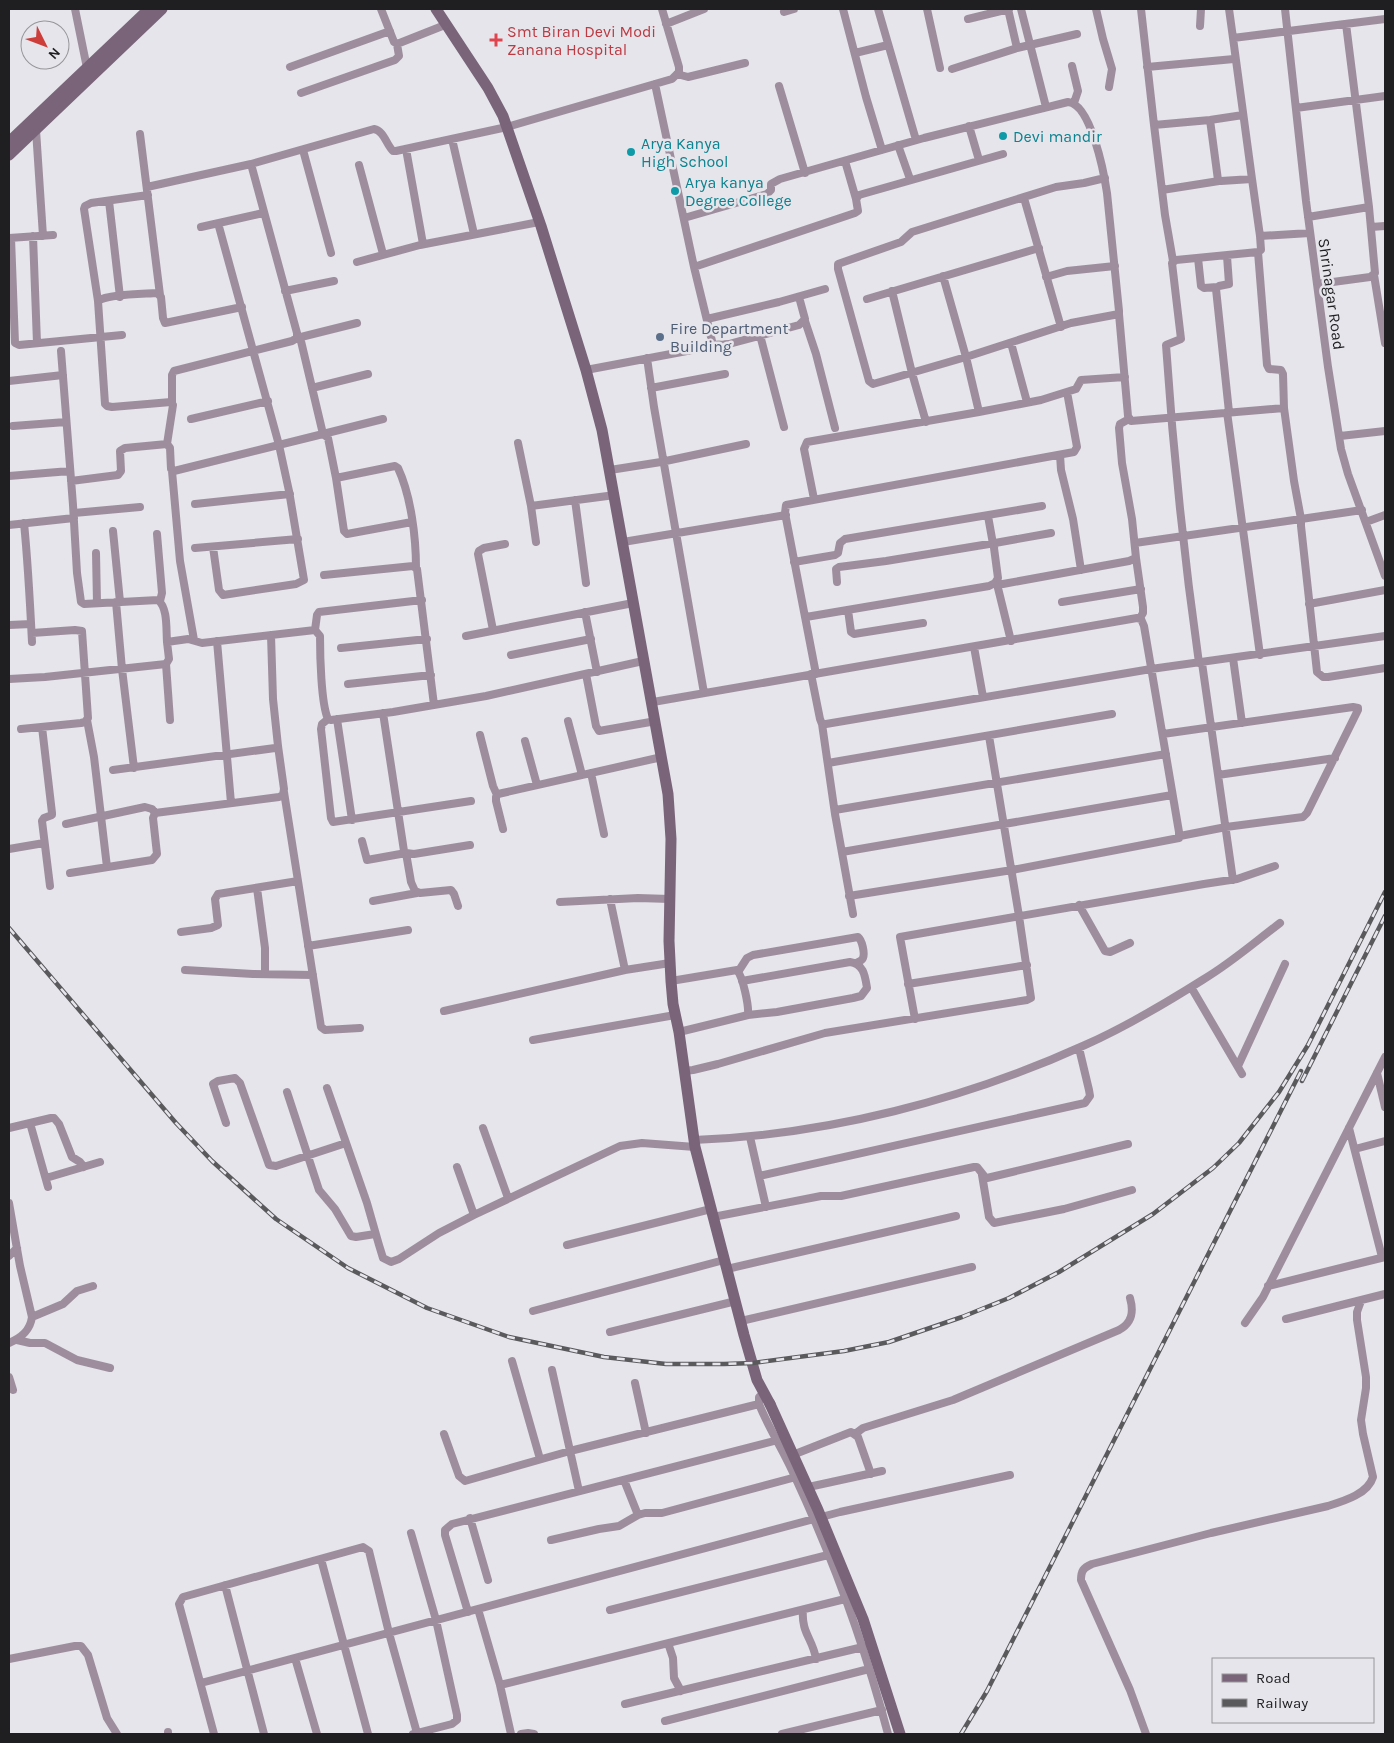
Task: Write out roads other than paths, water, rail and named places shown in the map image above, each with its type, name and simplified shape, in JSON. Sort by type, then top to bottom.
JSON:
[{"type":"main road","points":[[9,142],[47,112],[91,70],[149,9]]},
{"type":"main road","points":[[91,70],[162,9]]},
{"type":"main road","points":[[436,9],[488,88],[507,127],[586,370],[602,430],[615,495],[668,794],[671,839],[671,981],[695,1143],[741,1321],[758,1380],[764,1392],[764,1404],[818,1510],[859,1611],[900,1734]]},
{"type":"main road","points":[[9,155],[36,130],[47,112]]},
{"type":"street","points":[[75,9],[91,70]]},
{"type":"street","points":[[301,93],[395,60],[400,56],[397,44],[394,42],[381,9]]},
{"type":"street","points":[[172,403],[169,401],[107,406],[104,398],[98,301],[84,209],[87,203],[109,201],[148,192],[374,130],[381,133],[393,151],[406,149],[507,127],[672,79],[677,74],[679,67],[662,9]]},
{"type":"street","points":[[666,24],[704,9]]},
{"type":"street","points":[[784,12],[794,9]]},
{"type":"street","points":[[843,9],[866,98],[882,150]]},
{"type":"street","points":[[878,9],[916,140]]},
{"type":"street","points":[[926,9],[940,68]]},
{"type":"street","points":[[968,19],[1008,9],[1017,48]]},
{"type":"street","points":[[1021,9],[1046,107]]},
{"type":"street","points":[[1096,9],[1102,39],[1112,69],[1109,87]]},
{"type":"street","points":[[1140,9],[1182,340],[1166,344],[1171,419],[1183,536],[1233,880]]},
{"type":"street","points":[[1200,26],[1201,9]]},
{"type":"street","points":[[1229,9],[1234,59],[1260,236],[1260,250],[1258,252],[1267,365],[1269,369],[1280,370],[1284,374],[1284,408],[1294,481],[1302,519],[1301,526],[1317,672],[1322,677],[1385,668]]},
{"type":"street","name":"Shrinagar Road","points":[[1284,9],[1308,218],[1328,367],[1344,462],[1366,522],[1381,551],[1385,576]]},
{"type":"street","points":[[1233,38],[1385,20]]},
{"type":"street","points":[[1346,24],[1369,207],[1374,275],[1385,343]]},
{"type":"street","points":[[397,44],[445,25]]},
{"type":"street","points":[[290,67],[390,31]]},
{"type":"street","points":[[952,69],[1030,44],[1077,34]]},
{"type":"street","points":[[855,53],[888,45]]},
{"type":"street","points":[[1147,67],[1234,59]]},
{"type":"street","points":[[677,74],[688,77],[745,63]]},
{"type":"street","points":[[1072,66],[1078,91],[1074,103]]},
{"type":"street","points":[[655,84],[694,267],[712,338],[710,345]]},
{"type":"street","points":[[779,86],[805,173]]},
{"type":"street","points":[[1296,108],[1385,96]]},
{"type":"street","points":[[684,218],[767,194],[771,190],[773,182],[898,145],[1046,107],[1068,102],[1074,103],[1090,131],[1105,178],[1129,419]]},
{"type":"street","points":[[1154,125],[1243,115]]},
{"type":"street","points":[[1210,120],[1219,181]]},
{"type":"street","points":[[969,126],[979,160]]},
{"type":"street","points":[[36,130],[44,236]]},
{"type":"street","points":[[140,134],[163,320],[166,324],[242,307]]},
{"type":"street","points":[[452,139],[474,234]]},
{"type":"street","points":[[898,145],[910,179]]},
{"type":"street","points":[[406,149],[423,244]]},
{"type":"street","points":[[303,150],[330,253]]},
{"type":"street","points":[[856,199],[859,194],[1003,154]]},
{"type":"street","points":[[694,267],[858,211],[844,161]]},
{"type":"street","points":[[251,164],[323,434],[328,438],[344,531],[347,534],[412,522]]},
{"type":"street","points":[[359,165],[383,254]]},
{"type":"street","points":[[1105,178],[1056,187],[912,232],[901,242],[838,264],[838,269],[869,382],[875,384],[1061,326],[1082,320],[1118,314]]},
{"type":"street","points":[[1162,190],[1219,181],[1252,179]]},
{"type":"street","points":[[1024,198],[1061,326]]},
{"type":"street","points":[[109,201],[120,296]]},
{"type":"street","points":[[1308,218],[1369,207]]},
{"type":"street","points":[[201,227],[263,213]]},
{"type":"street","points":[[357,262],[423,244],[539,222]]},
{"type":"street","points":[[213,547],[219,590],[223,595],[302,582],[304,578],[290,494],[279,445],[218,223]]},
{"type":"street","points":[[1371,227],[1385,226]]},
{"type":"street","points":[[1260,236],[1310,233]]},
{"type":"street","points":[[54,235],[10,238],[13,340],[15,343],[19,345],[122,336]]},
{"type":"street","points":[[33,236],[37,343]]},
{"type":"street","points":[[867,299],[1039,248]]},
{"type":"street","points":[[1173,261],[1258,252]]},
{"type":"street","points":[[1198,258],[1202,286],[1204,288],[1229,284],[1227,256]]},
{"type":"street","points":[[1046,277],[1067,271],[1115,266]]},
{"type":"street","points":[[1318,284],[1374,275]]},
{"type":"street","points":[[943,276],[966,357],[979,412]]},
{"type":"street","points":[[285,291],[334,280]]},
{"type":"street","points":[[1217,287],[1228,412],[1260,655]]},
{"type":"street","points":[[707,319],[824,289]]},
{"type":"street","points":[[892,291],[926,422]]},
{"type":"street","points":[[98,301],[100,299],[120,296],[160,295]]},
{"type":"street","points":[[799,296],[835,428]]},
{"type":"street","points":[[586,370],[710,345],[719,346],[799,325],[805,321]]},
{"type":"street","points":[[194,640],[180,560],[170,448],[167,444],[172,403],[172,375],[174,371],[357,323]]},
{"type":"street","points":[[760,335],[784,427]]},
{"type":"street","points":[[1011,343],[1027,402]]},
{"type":"street","points":[[62,351],[77,573],[81,602],[84,604],[97,604],[155,599],[160,601]]},
{"type":"street","points":[[647,358],[663,461],[704,692]]},
{"type":"street","points":[[9,381],[63,374]]},
{"type":"street","points":[[312,388],[368,374]]},
{"type":"street","points":[[651,388],[725,374]]},
{"type":"street","points":[[814,500],[804,449],[807,442],[926,422],[1027,402],[1077,389],[1082,380],[1125,377]]},
{"type":"street","points":[[853,914],[820,719],[806,617],[794,562],[786,505],[1074,452],[1077,447],[1067,392]]},
{"type":"street","points":[[191,419],[268,401]]},
{"type":"street","points":[[1129,419],[1133,422],[1284,408]]},
{"type":"street","points":[[172,471],[383,418]]},
{"type":"street","points":[[652,702],[1140,618],[1143,613],[1141,589],[1119,428],[1120,424],[1129,419]]},
{"type":"street","points":[[13,426],[66,422]]},
{"type":"street","points":[[1340,436],[1385,431]]},
{"type":"street","points":[[518,443],[531,506],[536,542]]},
{"type":"street","points":[[71,481],[118,475],[121,471],[120,455],[122,449],[167,444]]},
{"type":"street","points":[[610,470],[746,444]]},
{"type":"street","points":[[1060,455],[1081,570]]},
{"type":"street","points":[[336,478],[396,466],[400,470],[412,522],[416,568],[418,569],[434,705]]},
{"type":"street","points":[[9,476],[70,471]]},
{"type":"street","points":[[195,504],[290,494]]},
{"type":"street","points":[[531,506],[615,495]]},
{"type":"street","points":[[575,500],[586,584]]},
{"type":"street","points":[[794,562],[835,555],[838,553],[840,543],[845,539],[1042,506]]},
{"type":"street","points":[[9,525],[140,507]]},
{"type":"street","points":[[1135,543],[1362,510]]},
{"type":"street","points":[[623,542],[786,515]]},
{"type":"street","points":[[1366,522],[1385,515]]},
{"type":"street","points":[[988,516],[994,544],[998,578],[996,584],[1011,641]]},
{"type":"street","points":[[24,524],[30,584],[32,642]]},
{"type":"street","points":[[113,531],[122,669],[134,768]]},
{"type":"street","points":[[837,582],[836,569],[839,567],[994,544],[1051,533]]},
{"type":"street","points":[[157,534],[162,593],[160,601],[164,610],[169,660],[166,664],[170,720]]},
{"type":"street","points":[[196,548],[298,539]]},
{"type":"street","points":[[493,630],[478,554],[484,548],[505,544]]},
{"type":"street","points":[[96,553],[97,604]]},
{"type":"street","points":[[806,617],[1129,562],[1136,558]]},
{"type":"street","points":[[324,575],[413,566],[416,568]]},
{"type":"street","points":[[1062,602],[1141,589]]},
{"type":"street","points":[[1309,604],[1385,590]]},
{"type":"street","points":[[328,720],[324,698],[320,636],[315,630],[317,615],[322,611],[422,600]]},
{"type":"street","points":[[466,636],[633,603]]},
{"type":"street","points":[[848,610],[851,632],[854,634],[923,623]]},
{"type":"street","points":[[585,612],[597,672]]},
{"type":"street","points":[[1140,618],[1144,622],[1180,836]]},
{"type":"street","points":[[9,626],[31,624]]},
{"type":"street","points":[[32,633],[82,630],[86,673],[87,720],[94,757],[107,867]]},
{"type":"street","points":[[167,642],[188,639],[202,642],[217,641],[315,630]]},
{"type":"street","points":[[271,635],[273,698],[278,746],[322,1028],[325,1030],[360,1028]]},
{"type":"street","points":[[822,724],[1151,669],[1385,636]]},
{"type":"street","points":[[341,648],[427,639]]},
{"type":"street","points":[[511,655],[591,639]]},
{"type":"street","points":[[217,641],[231,803]]},
{"type":"street","points":[[974,647],[983,697]]},
{"type":"street","points":[[1233,658],[1242,723]]},
{"type":"street","points":[[471,801],[334,822],[331,818],[322,724],[328,720],[486,696],[643,661]]},
{"type":"street","points":[[9,679],[166,664]]},
{"type":"street","points":[[586,674],[596,726],[599,732],[656,721]]},
{"type":"street","points":[[348,684],[431,675]]},
{"type":"street","points":[[850,896],[1012,870],[1176,840],[1180,836],[1226,827],[1303,817],[1307,813],[1356,718],[1358,708],[1353,707],[1163,734]]},
{"type":"street","points":[[383,713],[404,848],[413,889],[417,893]]},
{"type":"street","points":[[828,763],[1112,714]]},
{"type":"street","points":[[337,719],[352,820]]},
{"type":"street","points":[[21,729],[80,723],[87,720]]},
{"type":"street","points":[[568,721],[582,775]]},
{"type":"street","points":[[42,727],[52,813],[52,815],[42,819],[50,886]]},
{"type":"street","points":[[480,735],[497,795],[496,802],[503,829]]},
{"type":"street","points":[[684,1071],[718,1064],[825,1033],[1027,1000],[1032,994],[989,736]]},
{"type":"street","points":[[525,741],[537,786]]},
{"type":"street","points":[[113,770],[278,746]]},
{"type":"street","points":[[835,810],[1166,754]]},
{"type":"street","points":[[497,795],[662,757]]},
{"type":"street","points":[[1218,775],[1335,758]]},
{"type":"street","points":[[591,773],[604,834]]},
{"type":"street","points":[[155,813],[279,797],[284,792]]},
{"type":"street","points":[[842,852],[1172,795]]},
{"type":"street","points":[[66,824],[144,807],[152,809],[155,813]]},
{"type":"street","points":[[70,873],[155,858],[157,854],[152,818],[155,813]]},
{"type":"street","points":[[362,841],[367,860],[470,844]]},
{"type":"street","points":[[9,849],[44,843]]},
{"type":"street","points":[[915,1019],[900,937],[1233,880],[1275,866]]},
{"type":"street","points":[[181,932],[211,928],[218,925],[215,899],[218,894],[298,881]]},
{"type":"street","points":[[257,888],[265,948],[265,974]]},
{"type":"street","points":[[373,901],[417,893],[451,890],[458,906]]},
{"type":"street","points":[[560,902],[610,899],[670,899]]},
{"type":"street","points":[[610,899],[625,970]]},
{"type":"street","points":[[1078,906],[1105,952],[1110,952],[1130,943]]},
{"type":"street","points":[[326,1088],[367,1203],[383,1258],[386,1261],[394,1262],[439,1233],[474,1214],[596,1156],[627,1144],[695,1143],[824,1126],[923,1104],[970,1089],[1079,1048],[1119,1029],[1190,987],[1231,961],[1280,923]]},
{"type":"street","points":[[308,946],[408,930]]},
{"type":"street","points":[[738,972],[743,961],[753,955],[858,937],[862,940],[864,957],[856,964]]},
{"type":"street","points":[[679,1032],[748,1015],[778,1012],[861,996],[867,988],[863,970],[850,962],[742,981]]},
{"type":"street","points":[[444,1011],[625,970],[670,963]]},
{"type":"street","points":[[1238,1066],[1285,964]]},
{"type":"street","points":[[908,984],[1027,966]]},
{"type":"street","points":[[185,970],[313,975]]},
{"type":"street","points":[[671,981],[732,970],[738,972],[742,981],[748,1015]]},
{"type":"street","points":[[1190,987],[1242,1074]]},
{"type":"street","points":[[533,1040],[675,1015]]},
{"type":"street","points":[[759,1176],[1085,1103],[1090,1096],[1090,1090],[1079,1048]]},
{"type":"street","points":[[1245,1323],[1259,1304],[1385,1057]]},
{"type":"street","points":[[1377,1073],[1385,1107]]},
{"type":"street","points":[[226,1123],[213,1084],[235,1078],[240,1083],[269,1165],[276,1166],[346,1144]]},
{"type":"street","points":[[287,1092],[319,1190],[335,1209],[351,1236],[375,1234]]},
{"type":"street","points":[[9,1128],[54,1118],[59,1124],[72,1157],[84,1167]]},
{"type":"street","points":[[30,1123],[48,1187]]},
{"type":"street","points":[[483,1128],[508,1198]]},
{"type":"street","points":[[1268,1286],[1384,1257],[1349,1128]]},
{"type":"street","points":[[750,1137],[766,1207]]},
{"type":"street","points":[[1354,1149],[1385,1141]]},
{"type":"street","points":[[982,1175],[987,1178],[1128,1144]]},
{"type":"street","points":[[46,1178],[100,1162]]},
{"type":"street","points":[[457,1167],[474,1214]]},
{"type":"street","points":[[567,1245],[712,1213],[766,1207],[821,1196],[841,1196],[974,1167],[977,1167],[982,1175],[989,1217],[994,1223],[1064,1209],[1132,1190]]},
{"type":"street","points":[[9,1203],[11,1224],[32,1317],[28,1330],[13,1342]]},
{"type":"street","points":[[534,1311],[726,1264],[956,1216]]},
{"type":"street","points":[[9,1256],[17,1248]]},
{"type":"street","points":[[741,1321],[972,1267]]},
{"type":"street","points":[[32,1317],[63,1304],[77,1291],[93,1286]]},
{"type":"street","points":[[1286,1319],[1385,1294]]},
{"type":"street","points":[[854,1434],[863,1428],[953,1400],[1124,1328],[1131,1318],[1133,1308],[1130,1298]]},
{"type":"street","points":[[610,1332],[736,1301]]},
{"type":"street","points":[[1146,1734],[1130,1690],[1081,1580],[1081,1572],[1084,1567],[1092,1564],[1211,1533],[1328,1506],[1345,1500],[1367,1488],[1373,1477],[1363,1434],[1362,1420],[1366,1383],[1357,1320],[1357,1312],[1361,1301]]},
{"type":"street","points":[[13,1342],[45,1343],[77,1360],[110,1368]]},
{"type":"street","points":[[512,1361],[540,1460]]},
{"type":"street","points":[[552,1370],[580,1492]]},
{"type":"street","points":[[9,1377],[13,1390]]},
{"type":"street","points":[[635,1383],[646,1433]]},
{"type":"street","points":[[444,1434],[459,1476],[463,1480],[570,1451],[764,1404],[814,1520],[845,1599],[863,1647],[888,1734]]},
{"type":"street","points":[[786,1458],[846,1433],[854,1434],[858,1437],[871,1474]]},
{"type":"street","points":[[468,1612],[445,1535],[445,1530],[452,1524],[778,1440]]},
{"type":"street","points":[[801,1489],[882,1471]]},
{"type":"street","points":[[201,1683],[840,1512],[1010,1476]]},
{"type":"street","points":[[551,1540],[619,1526],[645,1513],[662,1513],[796,1477]]},
{"type":"street","points":[[624,1480],[638,1515]]},
{"type":"street","points":[[470,1518],[488,1580]]},
{"type":"street","points":[[214,1734],[179,1604],[183,1596],[363,1547],[369,1551],[415,1734],[452,1724],[457,1720],[436,1620],[410,1533]]},
{"type":"street","points":[[610,1610],[828,1555]]},
{"type":"street","points":[[321,1559],[368,1734]]},
{"type":"street","points":[[225,1585],[264,1734]]},
{"type":"street","points":[[500,1685],[845,1599]]},
{"type":"street","points":[[478,1609],[500,1685],[511,1734]]},
{"type":"street","points":[[803,1610],[802,1625],[814,1650],[816,1659]]},
{"type":"street","points":[[668,1643],[673,1658],[674,1678],[681,1691]]},
{"type":"street","points":[[9,1659],[81,1646],[88,1655],[107,1718],[117,1734]]},
{"type":"street","points":[[626,1704],[863,1647]]},
{"type":"street","points":[[295,1658],[317,1734]]},
{"type":"street","points":[[665,1721],[870,1669]]},
{"type":"street","points":[[782,1734],[882,1710]]},
{"type":"street","points":[[521,1734],[534,1734]]},
{"type":"railway","points":[[9,928],[176,1123],[212,1161],[276,1219],[348,1268],[427,1308],[509,1337],[604,1357],[666,1364],[724,1364],[753,1363],[844,1351],[889,1342],[962,1317],[1009,1298],[1059,1272],[1153,1214],[1213,1168],[1239,1143],[1279,1092],[1308,1045],[1385,892]]},
{"type":"railway","points":[[1302,1081],[1385,916]]},
{"type":"railway","points":[[961,1734],[987,1691],[1301,1071]]},
{"type":"place","name":"Smt Biran Devi Modi Zanana Hospital","points":[[496,40]]},
{"type":"place","name":"Devi mandir","points":[[1003,136]]},
{"type":"place","name":"Arya Kanya High School","points":[[631,152]]},
{"type":"place","name":"Arya kanya Degree College","points":[[675,191]]},
{"type":"place","name":"Fire Department Building","points":[[660,337]]}]
